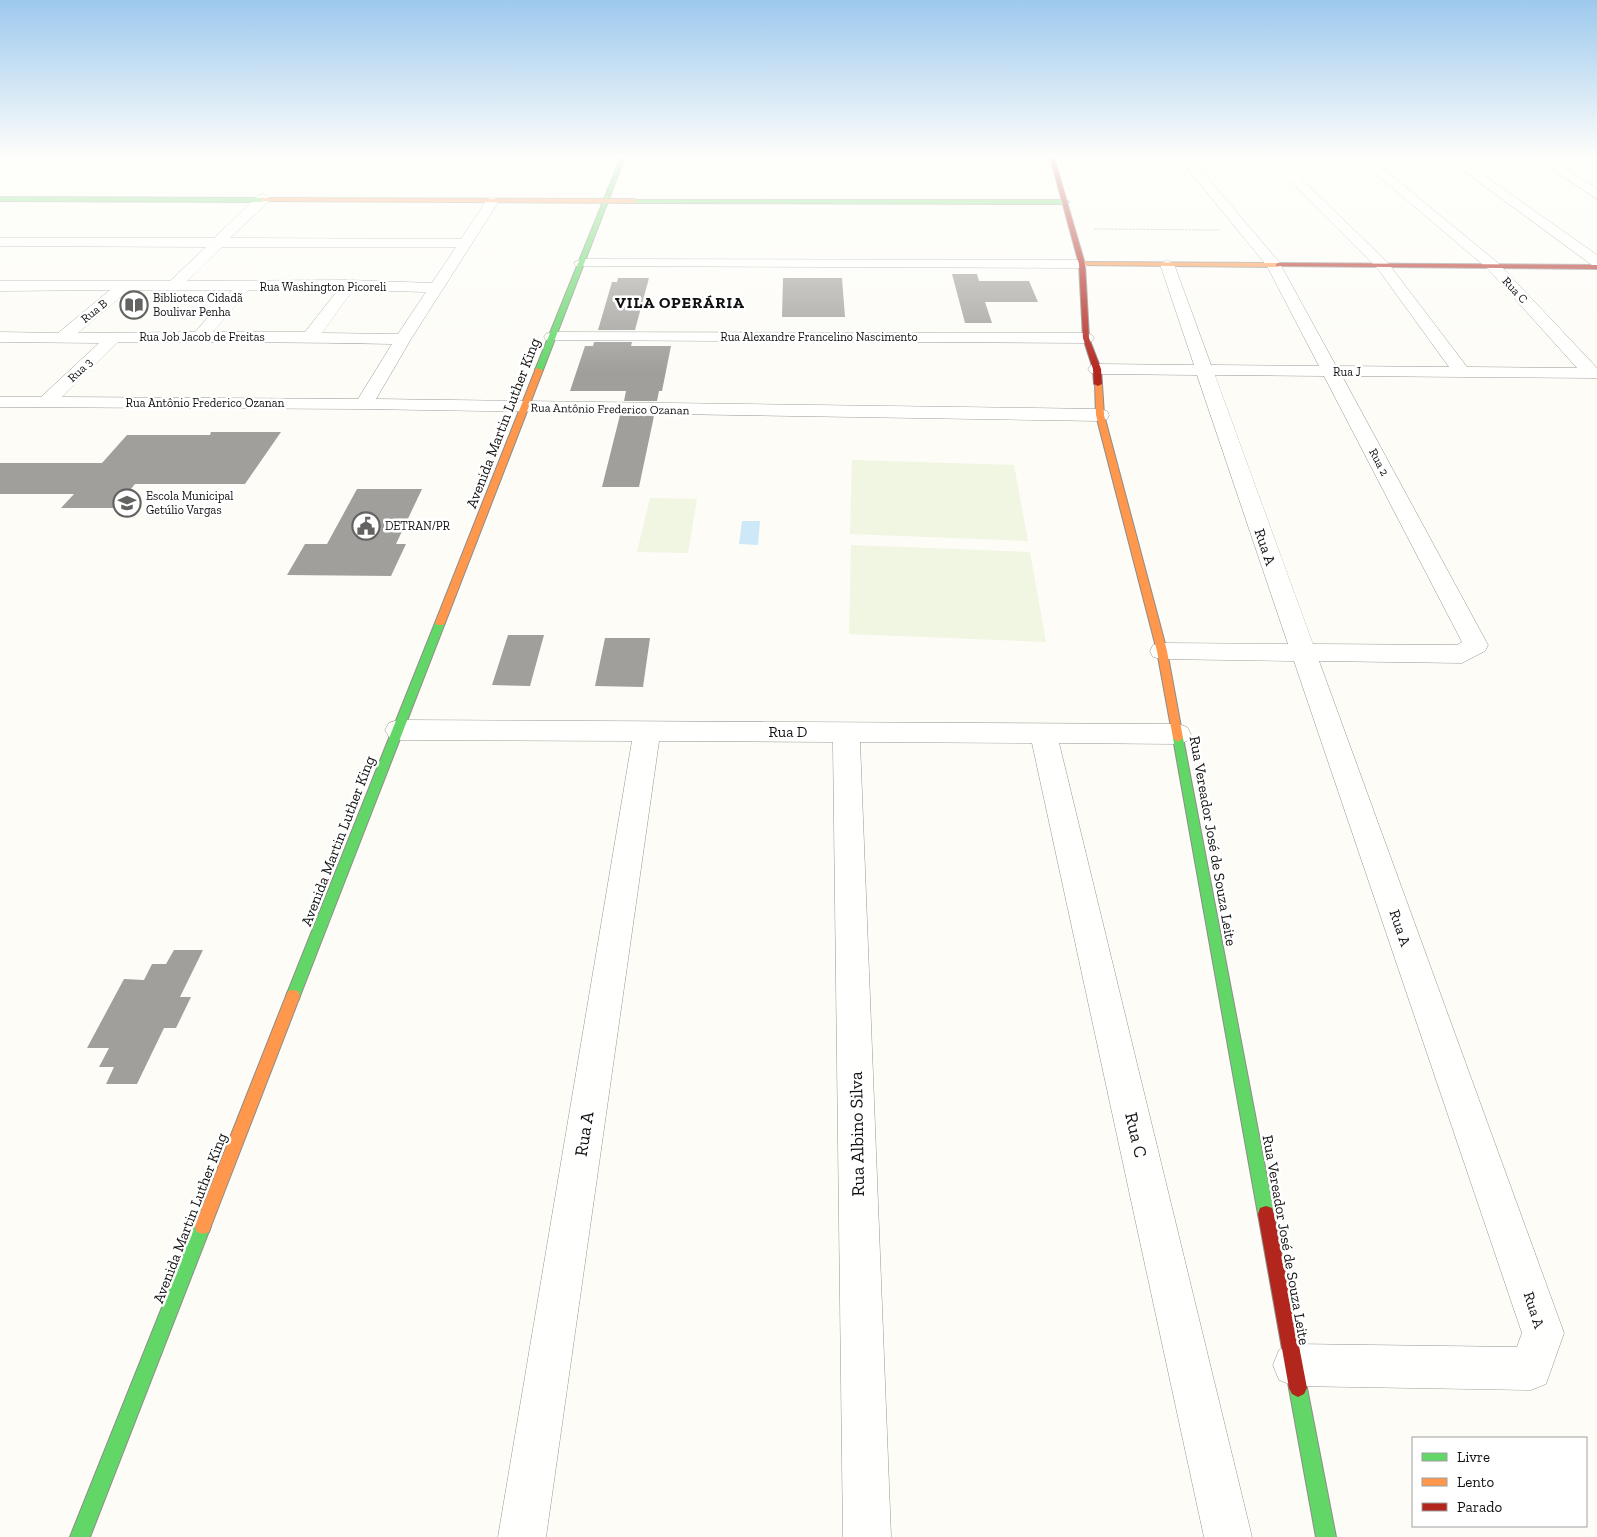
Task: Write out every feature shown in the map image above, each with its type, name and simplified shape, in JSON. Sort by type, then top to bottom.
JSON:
[{"type":"street","points":[[174,285],[231,229]]},
{"type":"street","points":[[364,404],[403,339],[475,229]]},
{"type":"street","name":"Avenida Martin Luther King","points":[[80,1537],[595,229]]},
{"type":"street","name":"Rua Vereador José de Souza Leite","points":[[1073,229],[1082,264],[1086,338],[1097,369],[1100,414],[1162,651],[1326,1537]]},
{"type":"street","points":[[1344,229],[1382,266],[1462,372]]},
{"type":"street","name":"Rua C","points":[[1448,229],[1493,266],[1594,373]]},
{"type":"street","points":[[1551,229],[1597,262]]},
{"type":"street","points":[[1246,230],[1274,265]]},
{"type":"street","points":[[1,243],[465,243]]},
{"type":"street","points":[[581,263],[1597,267]]},
{"type":"street","name":"Rua A","points":[[1167,264],[1302,653],[1543,1333],[1531,1369],[1294,1365]]},
{"type":"street","name":"Rua 2","points":[[1274,265],[1476,645],[1462,654],[1302,653]]},
{"type":"street","name":"Rua Washington Picoreli","points":[[3,288],[126,285],[349,285],[436,288]]},
{"type":"street","name":"Rua B","points":[[61,338],[126,285]]},
{"type":"street","points":[[310,336],[349,285]]},
{"type":"street","points":[[198,339],[244,286]]},
{"type":"street","name":"Rua Job Jacob de Freitas","points":[[0,337],[198,339],[310,336],[403,339]]},
{"type":"street","name":"Rua Alexandre Francelino Nascimento","points":[[552,337],[1086,338]]},
{"type":"street","name":"Rua 3","points":[[46,402],[113,338]]},
{"type":"street","name":"Rua J","points":[[1097,369],[1594,373]]},
{"type":"street","name":"Rua Antônio Frederico Ozanan","points":[[0,402],[364,404],[524,408],[1100,414]]},
{"type":"street","points":[[1162,651],[1302,653]]},
{"type":"street","name":"Rua D","points":[[398,730],[1178,734]]},
{"type":"street","name":"Rua A","points":[[522,1537],[647,731]]},
{"type":"street","name":"Rua Albino Silva","points":[[846,732],[867,1537]]},
{"type":"street","name":"Rua C","points":[[1043,733],[1228,1537]]},
{"type":"path","points":[[1136,229],[1246,230]]},
{"type":"green space","points":[[852,460],[1014,465],[1028,541],[850,534]]},
{"type":"green space","points":[[650,498],[697,499],[688,553],[637,552]]},
{"type":"green space","points":[[851,545],[1030,552],[1046,642],[849,634]]},
{"type":"water","points":[[742,521],[760,521],[758,545],[739,544]]},
{"type":"building","points":[[952,274],[977,274],[979,281],[1029,281],[1038,302],[985,302],[992,323],[965,323]]},
{"type":"building","points":[[618,278],[649,278],[635,330],[598,330],[612,282],[617,282]]},
{"type":"building","points":[[783,278],[842,278],[845,317],[782,317]]},
{"type":"building","points":[[594,342],[632,342],[631,346],[671,346],[662,391],[659,391],[657,401],[624,401],[626,391],[570,391],[585,346],[593,346]]},
{"type":"building","points":[[620,415],[654,416],[639,487],[602,487]]},
{"type":"building","points":[[211,432],[281,432],[245,484],[135,484],[115,508],[61,508],[74,494],[0,494],[0,463],[102,463],[127,435],[210,435]]},
{"type":"building","name":"DETRAN/PR","points":[[357,489],[422,489],[396,544],[406,544],[391,576],[287,575],[305,544],[327,544]]},
{"type":"building","points":[[508,635],[544,635],[530,686],[492,685]]},
{"type":"building","points":[[605,638],[650,638],[643,687],[595,686]]},
{"type":"building","points":[[174,950],[203,950],[180,997],[191,997],[176,1028],[164,1028],[137,1084],[106,1084],[114,1067],[99,1067],[109,1048],[87,1048],[124,979],[144,980],[152,964],[166,964]]},
{"type":"traffic: fast","points":[[539,370],[595,229]]},
{"type":"traffic: fast","points":[[293,996],[440,623]]},
{"type":"traffic: fast","points":[[1178,738],[1266,1214]]},
{"type":"traffic: fast","points":[[80,1537],[203,1226]]},
{"type":"traffic: fast","points":[[1298,1388],[1326,1537]]},
{"type":"traffic: slow","points":[[1082,264],[1278,265]]},
{"type":"traffic: slow","points":[[440,623],[539,370]]},
{"type":"traffic: slow","points":[[1098,384],[1100,415],[1162,651],[1178,738]]},
{"type":"traffic: slow","points":[[203,1226],[293,996]]},
{"type":"traffic: jam","points":[[1072,229],[1082,264],[1086,338],[1097,369],[1098,384]]},
{"type":"traffic: jam","points":[[1278,265],[1597,267]]},
{"type":"traffic: jam","points":[[1266,1214],[1298,1388]]},
{"type":"place","name":"Biblioteca Cidadã Boulivar Penha","points":[[134,305]]},
{"type":"place","name":"Escola Municipal Getúlio Vargas","points":[[127,503]]},
{"type":"place","name":"DETRAN/PR","points":[[366,526]]},
{"type":"district","name":"VILA OPERÁRIA","points":[[680,302]]}]
